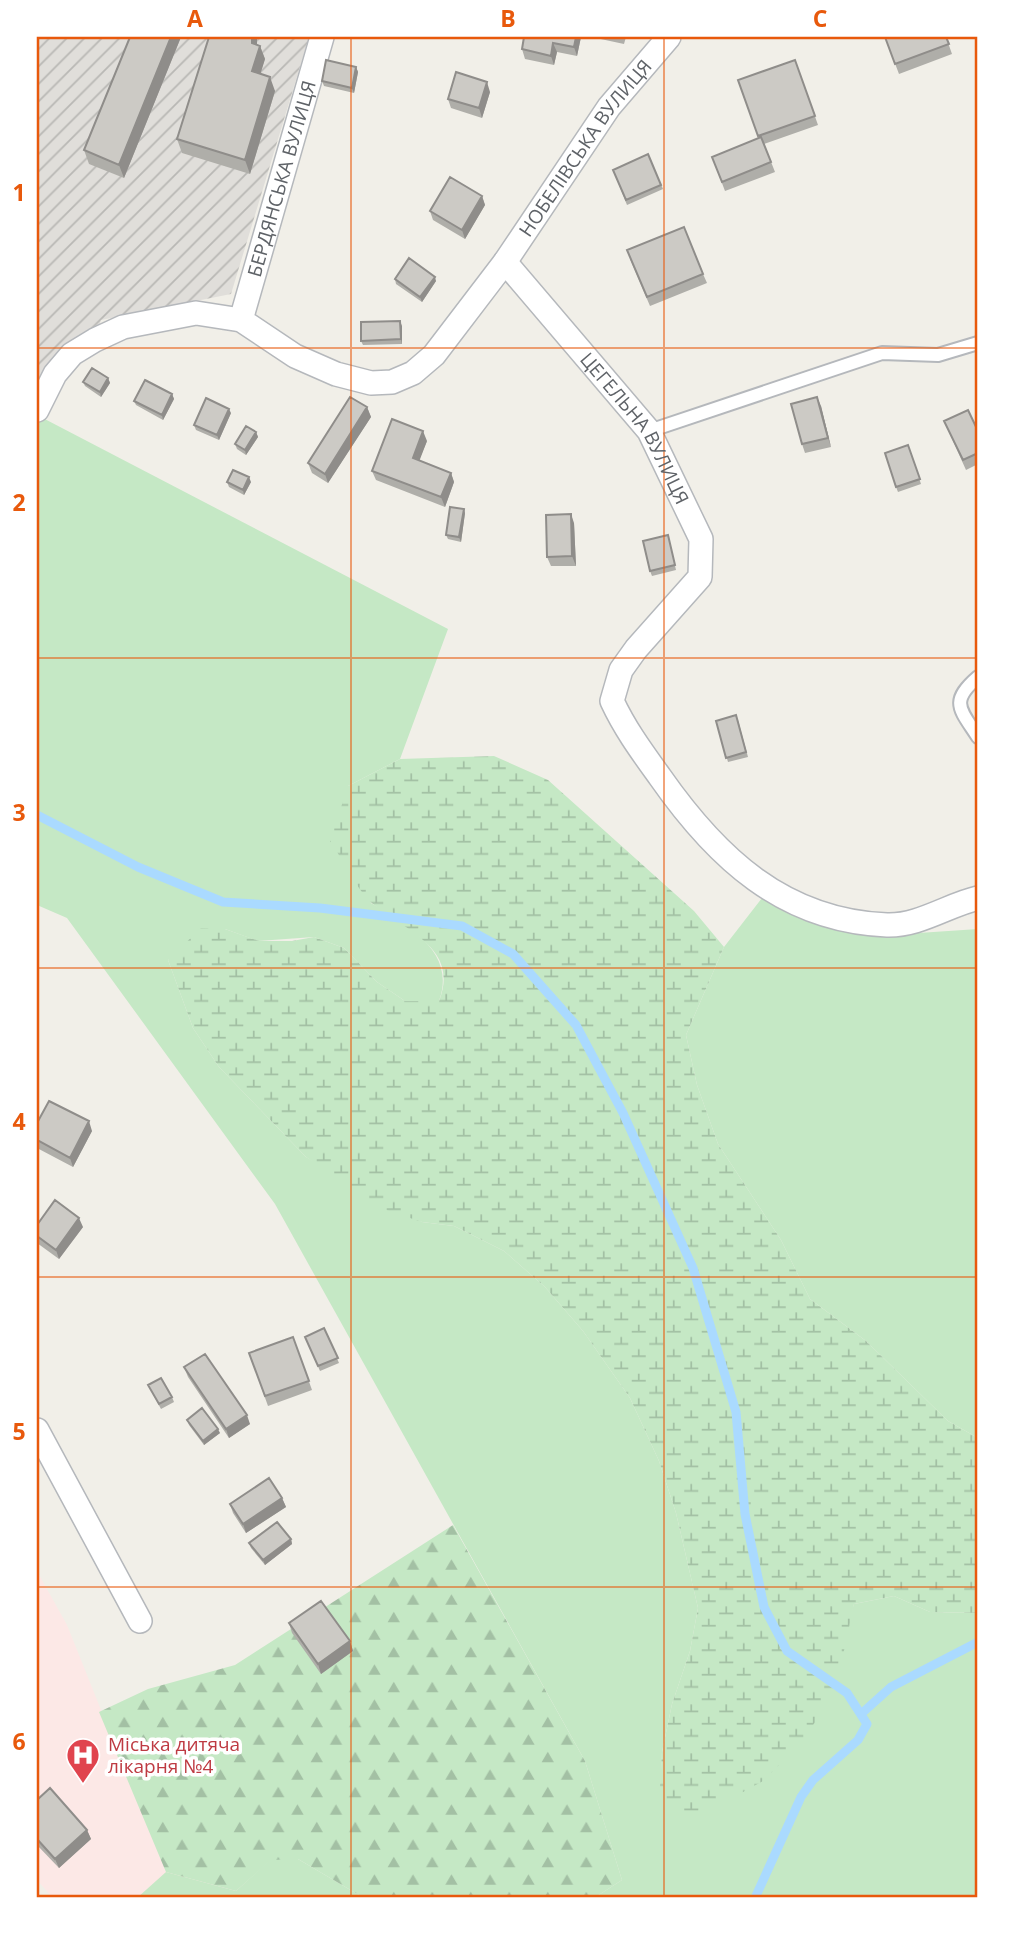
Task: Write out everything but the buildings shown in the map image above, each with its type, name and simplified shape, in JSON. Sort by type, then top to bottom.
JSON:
[{"type":"street","name":"БЕРДЯНСЬКА ВУЛИЦЯ","points":[[241,320],[322,37]]},
{"type":"street","name":"НОБЕЛІВСЬКА ВУЛИЦЯ","points":[[505,262],[609,107],[669,37]]},
{"type":"street","points":[[37,410],[41,387],[72,354],[123,327],[196,313],[241,320],[295,356],[336,374],[371,383],[392,382],[413,373],[434,355],[505,262]]},
{"type":"street","name":"ЦЕГЕЛЬНА ВУЛИЦЯ","points":[[505,262],[649,431],[701,539],[700,577],[636,649],[621,670],[612,701],[624,728],[689,818],[727,860],[779,894],[836,916],[887,925],[908,923],[978,897]]},
{"type":"street","points":[[37,1430],[139,1622]]},
{"type":"lane","points":[[649,431],[882,353],[938,355],[978,343]]},
{"type":"lane","points":[[978,677],[962,691],[959,699],[961,709],[978,737]]},
{"type":"shaded area","points":[[37,37],[309,37],[231,294],[101,320],[95,340],[37,410]]},
{"type":"shaded area","name":"Міська дитяча лікарня №4","points":[[37,1571],[67,1625],[166,1872],[364,1898],[53,1898],[37,1880]]},
{"type":"green space","points":[[37,415],[448,629],[400,759],[348,786],[371,903],[414,931],[435,954],[441,968],[443,984],[439,1001],[405,1001],[377,982],[344,948],[314,937],[258,941],[225,929],[168,960],[193,1028],[219,1067],[306,1157],[422,1222],[454,1226],[504,1251],[545,1287],[583,1331],[630,1398],[659,1461],[676,1513],[698,1608],[690,1651],[672,1704],[662,1752],[660,1805],[848,1622],[854,1604],[894,1596],[930,1612],[978,1613],[978,1898],[594,1898],[622,1880],[585,1761],[275,1204],[67,918],[37,905]]},
{"type":"green space","points":[[494,756],[548,780],[694,911],[724,947],[686,1035],[697,1085],[718,1144],[781,1240],[810,1299],[866,1341],[948,1421],[978,1438],[978,1613],[930,1612],[894,1596],[854,1604],[839,1674],[825,1708],[799,1745],[763,1781],[692,1820],[659,1805],[662,1752],[672,1704],[690,1651],[698,1608],[676,1513],[659,1461],[630,1398],[583,1331],[545,1287],[504,1251],[454,1226],[422,1222],[383,1209],[306,1157],[219,1067],[193,1028],[168,960],[201,928],[225,929],[259,941],[292,941],[314,937],[344,948],[377,982],[405,1001],[439,1001],[444,983],[442,967],[436,954],[414,933],[367,899],[330,841],[348,786],[400,759]]},
{"type":"green space","points":[[762,898],[816,922],[874,936],[978,929],[978,1438],[948,1421],[866,1341],[810,1299],[781,1240],[718,1144],[697,1085],[686,1035],[724,947]]},
{"type":"green space","points":[[453,1525],[585,1761],[622,1880],[594,1898],[364,1898],[298,1859],[271,1860],[236,1891],[166,1872],[99,1712],[148,1689],[235,1665]]},
{"type":"green space","points":[[271,1859],[298,1859],[364,1898],[137,1898],[166,1872],[236,1891]]},
{"type":"waterway","points":[[37,815],[138,867],[223,902],[320,908],[462,926],[513,954],[576,1025],[623,1113],[693,1268],[736,1412],[745,1514],[764,1607],[787,1651],[847,1693],[867,1724],[858,1740],[813,1780],[801,1797],[755,1898]]},
{"type":"waterway","points":[[861,1714],[891,1687],[978,1642]]},
{"type":"place","name":"Міська дитяча лікарня №4","points":[[83,1785]]}]
